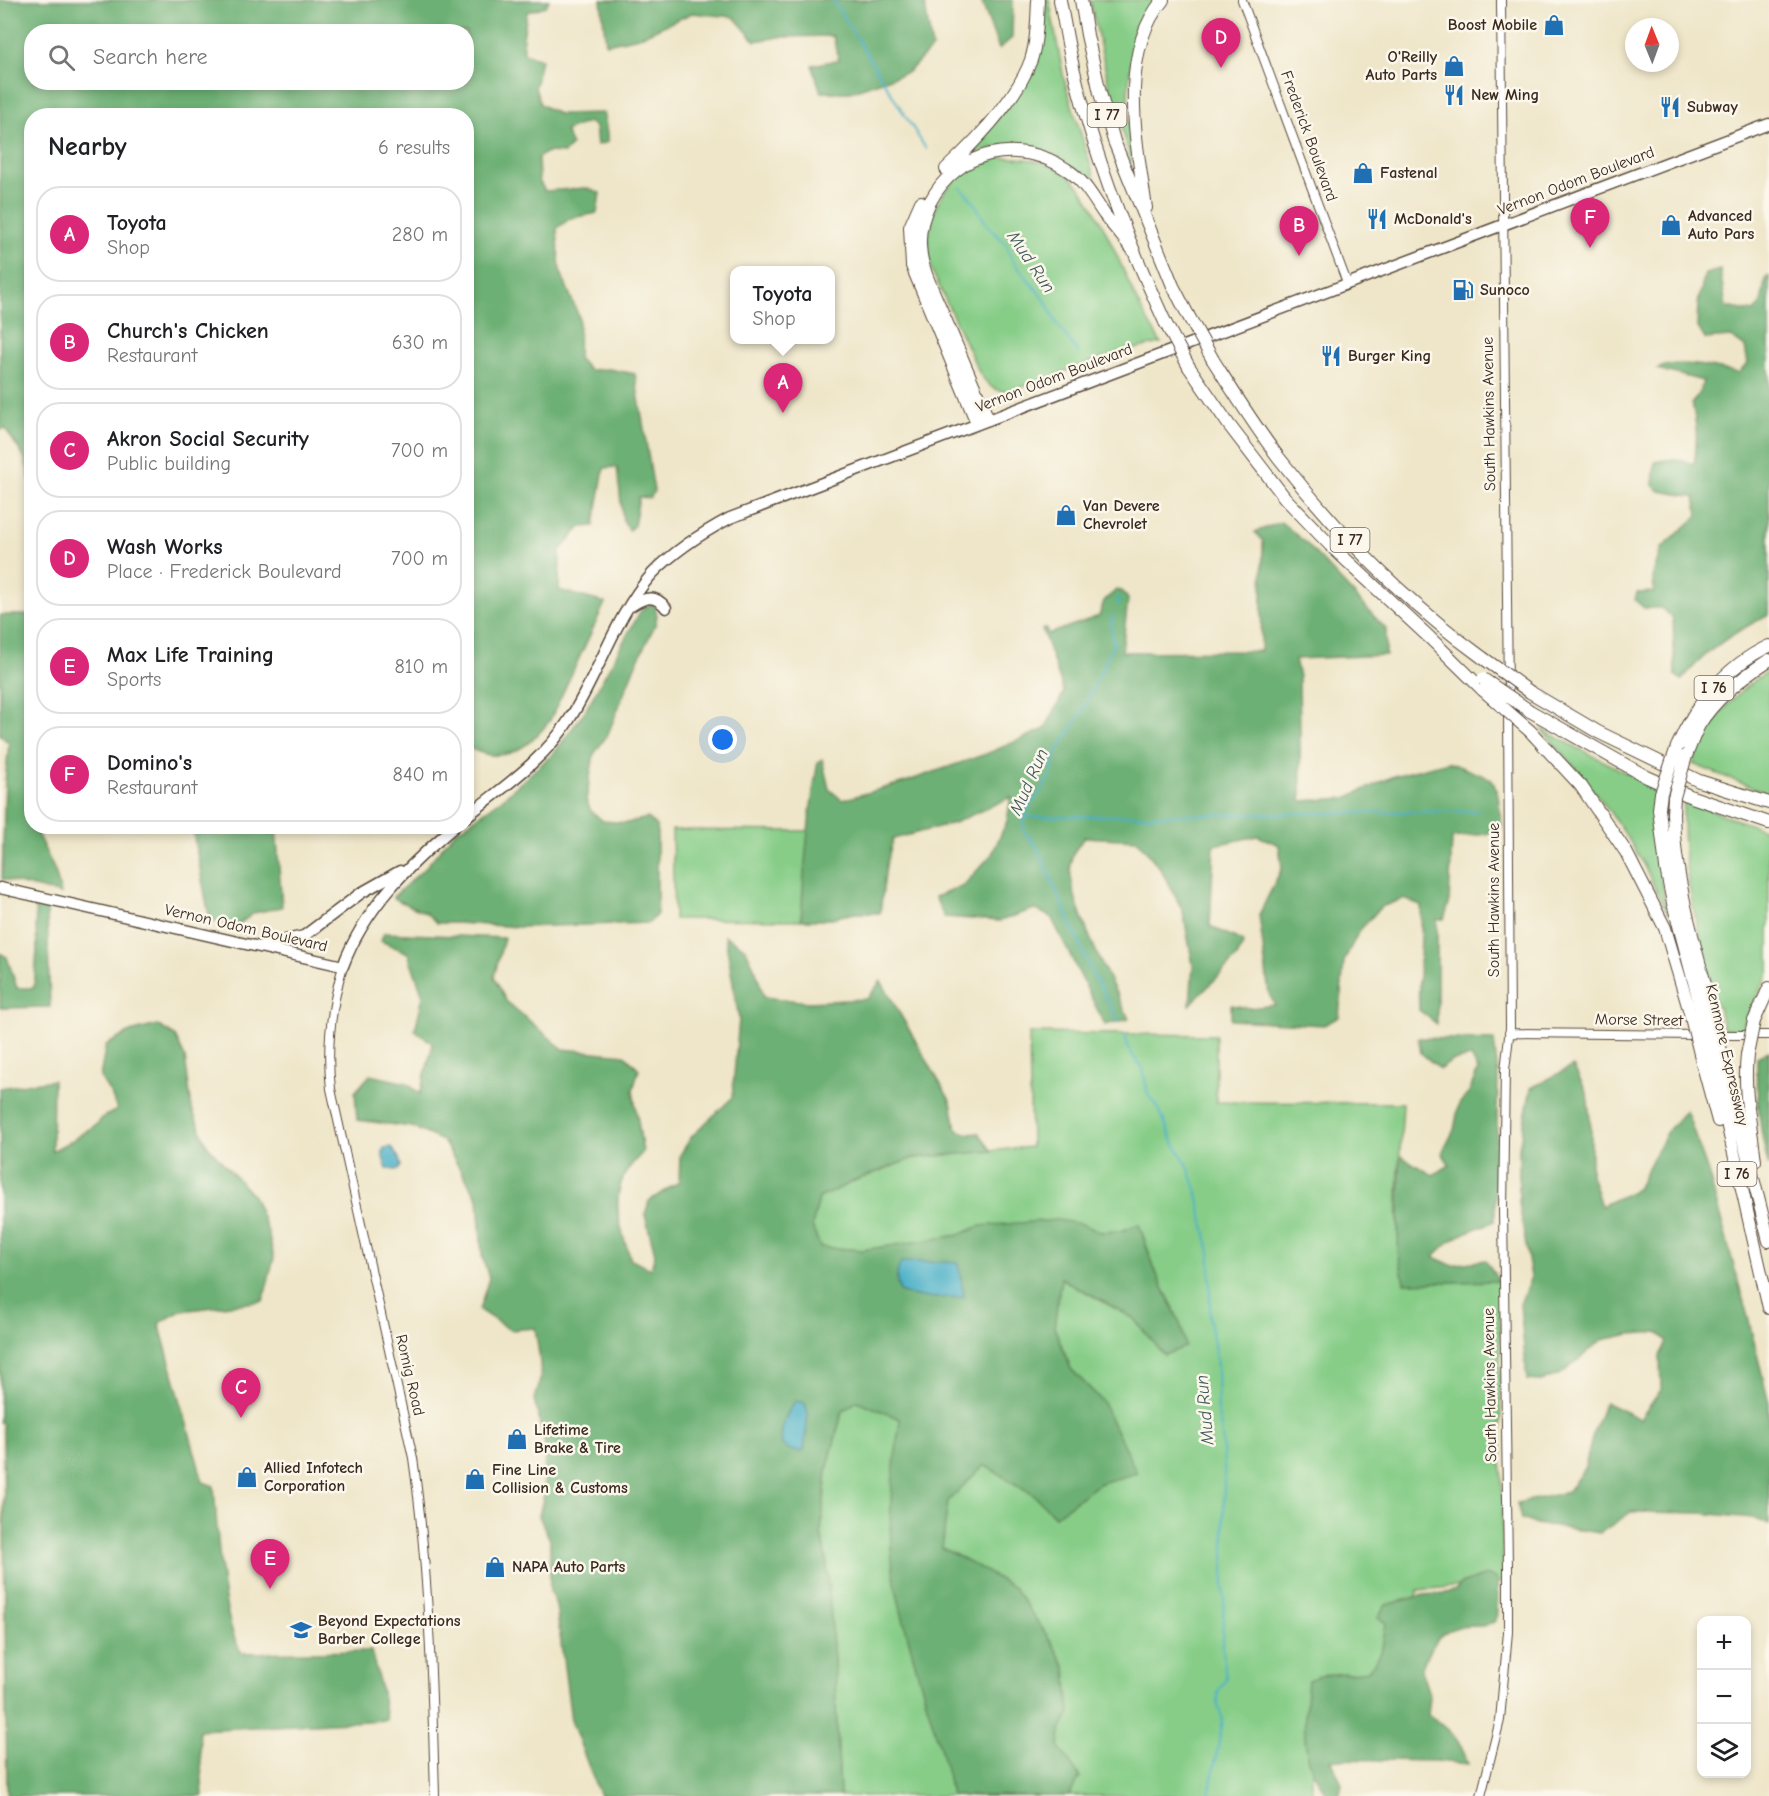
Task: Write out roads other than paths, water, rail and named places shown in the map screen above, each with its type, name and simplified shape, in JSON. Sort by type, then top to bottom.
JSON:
[{"type":"highway","points":[[983,421],[912,266],[910,227],[930,186],[991,122],[1022,79],[1032,57],[1037,31],[1038,0]]},
{"type":"highway","name":"I 77","points":[[1060,0],[1073,67],[1094,144],[1133,250],[1164,322],[1189,367],[1229,425],[1285,498],[1330,545],[1483,685]]},
{"type":"highway","name":"I 77","points":[[1081,0],[1087,35],[1112,132],[1173,286],[1213,360],[1279,459],[1371,564],[1411,602],[1530,692],[1598,732],[1699,781],[1769,802]]},
{"type":"highway","points":[[1148,224],[1135,122],[1136,81],[1138,57],[1145,31],[1153,13],[1163,0]]},
{"type":"highway","points":[[983,421],[921,262],[919,232],[924,215],[945,178],[957,168],[990,154],[1022,152],[1044,157],[1067,169],[1081,182],[1133,250]]},
{"type":"highway","name":"I 76","points":[[1682,752],[1687,725],[1718,682],[1758,651],[1769,646]]},
{"type":"highway","points":[[1769,660],[1742,679],[1718,702],[1682,752],[1673,813],[1679,879],[1700,1008],[1712,1061],[1733,1181],[1769,1308]]},
{"type":"highway","points":[[1483,685],[1647,777],[1692,796],[1769,823]]},
{"type":"highway","points":[[1483,685],[1581,786],[1626,852],[1665,927],[1700,1008],[1712,1061],[1763,1218]]},
{"type":"highway","name":"Kenmore Expressway","points":[[1682,752],[1661,793],[1659,809],[1673,903],[1700,1008]]},
{"type":"highway","name":"I 76","points":[[1769,988],[1754,1021],[1746,1067],[1748,1106],[1763,1218],[1769,1241]]},
{"type":"main road","name":"Vernon Odom Boulevard","points":[[474,811],[524,770],[569,721],[628,608],[652,575],[706,531],[730,518],[1769,124]]},
{"type":"main road","points":[[628,608],[641,599],[652,597],[661,601],[666,608]]},
{"type":"main road","name":"Vernon Odom Boulevard","points":[[0,888],[344,966],[358,932],[377,903],[409,866],[446,834]]},
{"type":"main road","points":[[257,946],[304,936],[361,893],[409,866]]},
{"type":"street","name":"Frederick Boulevard","points":[[1242,0],[1347,283]]},
{"type":"street","name":"South Hawkins Avenue","points":[[1481,1796],[1500,1720],[1506,1667],[1509,1567],[1503,1211],[1510,930],[1501,0]]},
{"type":"street","name":"Romig Road","points":[[344,966],[329,1032],[328,1065],[331,1089],[414,1465],[419,1499],[435,1796]]},
{"type":"street","name":"Morse Street","points":[[1509,1033],[1769,1035]]},
{"type":"water","points":[[391,1147],[399,1158],[401,1166],[398,1170],[387,1169],[384,1161],[384,1148]]},
{"type":"water","points":[[901,1262],[958,1262],[964,1297],[926,1298],[901,1293],[897,1278]]},
{"type":"water","points":[[795,1401],[805,1403],[808,1414],[804,1451],[801,1452],[792,1451],[782,1445],[784,1422]]},
{"type":"waterway","name":"Mud Run","points":[[833,0],[926,149]]},
{"type":"waterway","name":"Mud Run","points":[[961,188],[974,202],[987,225],[1006,244],[1012,260],[1045,300],[1057,324],[1078,352]]},
{"type":"waterway","name":"Mud Run","points":[[1118,604],[1119,597]]},
{"type":"waterway","name":"Mud Run","points":[[1113,616],[1111,626],[1114,643],[1082,713],[1056,753],[1051,775],[1025,815],[1023,830],[1037,847],[1093,974],[1119,1022]]},
{"type":"waterway","points":[[1025,817],[1479,811]]},
{"type":"waterway","name":"Mud Run","points":[[1125,1035],[1129,1050],[1143,1069],[1148,1095],[1160,1111],[1172,1140],[1187,1164],[1196,1189],[1210,1253],[1210,1318],[1217,1366],[1218,1413],[1222,1433],[1224,1469],[1222,1640],[1226,1679],[1218,1692],[1218,1707],[1223,1720],[1209,1796]]},
{"type":"place","name":"Boost Mobile","points":[[1554,25]]},
{"type":"place","name":"O'Reilly Auto Parts","points":[[1454,66]]},
{"type":"place","name":"Wash Works","points":[[1221,68]]},
{"type":"place","name":"New Ming","points":[[1454,95]]},
{"type":"place","name":"Subway","points":[[1670,107]]},
{"type":"place","name":"Fastenal","points":[[1363,173]]},
{"type":"place","name":"McDonald's","points":[[1377,219]]},
{"type":"place","name":"Advanced Auto Pars","points":[[1671,225]]},
{"type":"place","name":"Domino's","points":[[1590,248]]},
{"type":"place","name":"Church's Chicken","points":[[1299,256]]},
{"type":"place","name":"Sunoco","points":[[1463,290]]},
{"type":"place","name":"Burger King","points":[[1331,356]]},
{"type":"place","name":"Toyota","points":[[783,413]]},
{"type":"place","name":"Van Devere Chevrolet","points":[[1066,515]]},
{"type":"place","name":"Akron Social Security","points":[[241,1418]]},
{"type":"place","name":"Lifetime Brake & Tire","points":[[517,1439]]},
{"type":"place","name":"Allied Infotech Corporation","points":[[247,1477]]},
{"type":"place","name":"Fine Line Collision & Customs","points":[[475,1479]]},
{"type":"place","name":"NAPA Auto Parts","points":[[495,1567]]},
{"type":"place","name":"Max Life Training","points":[[270,1589]]},
{"type":"place","name":"Beyond Expectations Barber College","points":[[301,1630]]}]
